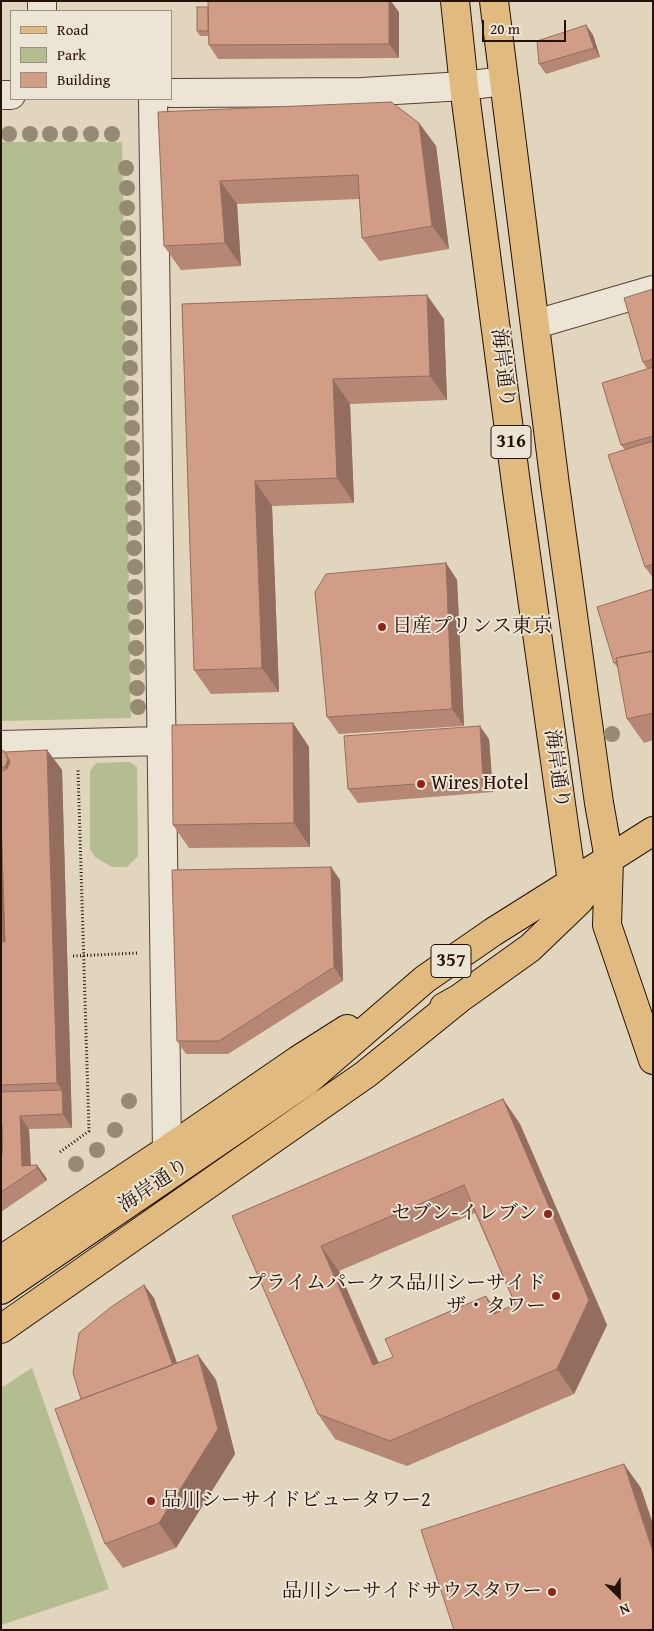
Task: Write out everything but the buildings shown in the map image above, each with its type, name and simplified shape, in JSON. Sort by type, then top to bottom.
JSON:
[{"type":"main road","name":"海岸通り","points":[[455,1],[464,86],[520,511],[576,892]]},
{"type":"main road","name":"海岸通り","points":[[494,1],[556,494],[599,803],[609,859],[607,925],[653,1060]]},
{"type":"main road","points":[[609,859],[653,831]]},
{"type":"main road","name":"海岸通り","points":[[307,1081],[460,998],[530,948],[576,892],[609,859]]},
{"type":"main road","name":"海岸通り","points":[[1,1290],[307,1081],[425,979],[493,932],[576,892]]},
{"type":"main road","points":[[576,892],[607,925]]},
{"type":"main road","points":[[1,1260],[298,1060],[425,979]]},
{"type":"main road","points":[[1,1329],[358,1080],[460,998]]},
{"type":"street","points":[[172,94],[362,92],[464,86],[503,81]]},
{"type":"street","points":[[153,100],[167,1150]]},
{"type":"street","points":[[536,324],[653,290]]},
{"type":"street","points":[[1,745],[161,742]]},
{"type":"path","points":[[60,1152],[89,1131],[77,744]]},
{"type":"path","points":[[73,956],[142,953]]},
{"type":"green space","points":[[1,142],[122,142],[131,718],[1,721]]},
{"type":"green space","points":[[130,762],[137,767],[138,856],[127,867],[112,867],[95,857],[90,849],[90,771],[96,763]]},
{"type":"green space","points":[[32,1368],[109,1589],[1,1625],[1,1388]]},
{"type":"place","name":"日産プリンス東京","points":[[382,627]]},
{"type":"place","name":"Wires Hotel","points":[[421,784]]},
{"type":"place","name":"セブン-イレブン","points":[[548,1214]]},
{"type":"place","name":"プライムパークス品川シーサイド ザ・タワー","points":[[556,1296]]},
{"type":"place","name":"品川シーサイドビュータワー2","points":[[151,1501]]},
{"type":"place","name":"品川シーサイドサウスタワー","points":[[552,1592]]}]
